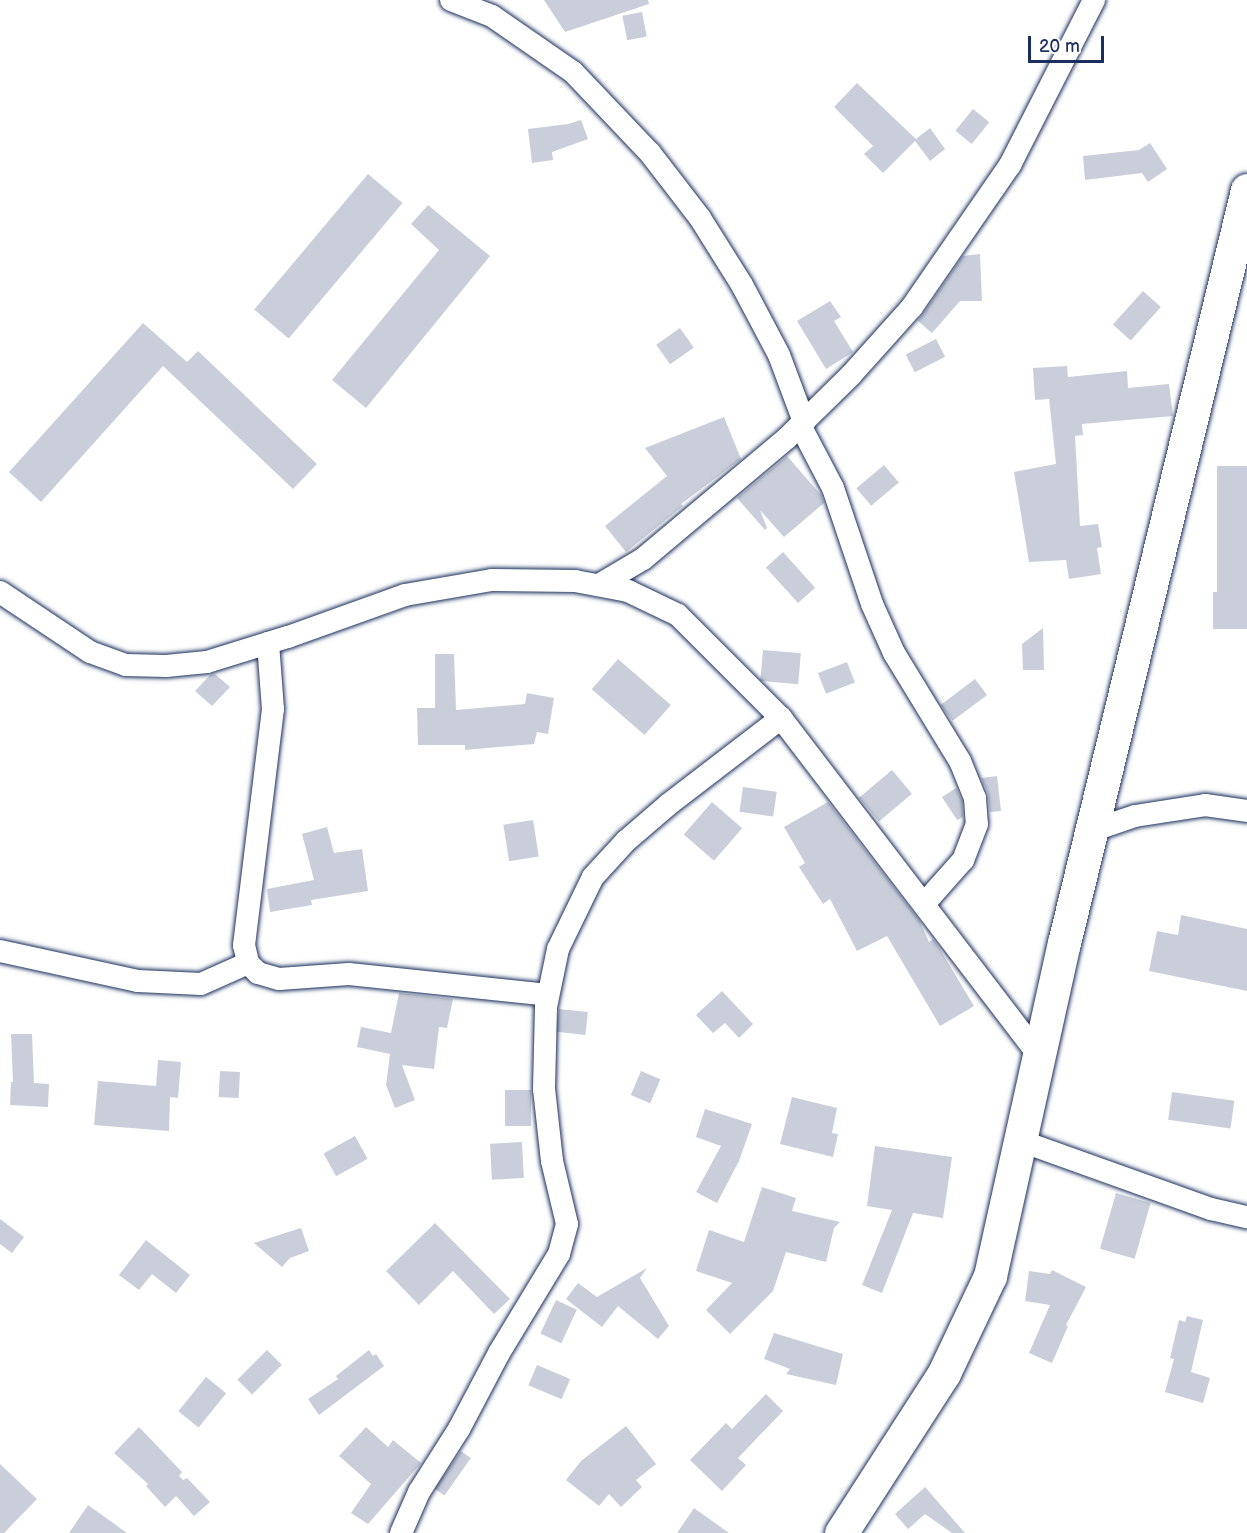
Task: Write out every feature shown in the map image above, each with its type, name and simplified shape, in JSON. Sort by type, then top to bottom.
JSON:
[{"type":"street","points":[[451,0],[492,16],[573,72],[650,153],[700,218],[742,285],[779,355],[802,424],[833,488],[872,604],[894,654],[960,761],[975,798],[977,824],[963,860],[924,904]]},
{"type":"street","points":[[599,585],[643,559],[720,497],[802,424],[912,308],[1010,165],[1094,0]]},
{"type":"street","points":[[841,1533],[944,1373],[990,1276],[1091,831],[1247,190]]},
{"type":"street","points":[[0,592],[90,652],[126,664],[166,666],[207,662],[405,595],[492,580],[575,581],[628,591],[678,615],[781,718],[1040,1057]]},
{"type":"street","points":[[268,643],[273,709],[244,945],[248,963],[258,973],[279,979],[349,974],[548,995]]},
{"type":"street","points":[[401,1533],[419,1492],[459,1429],[499,1353],[559,1254],[567,1224],[552,1161],[544,1089],[548,995],[558,949],[593,877],[626,841],[669,804],[781,718]]},
{"type":"street","points":[[1091,831],[1135,816],[1205,805],[1247,811]]},
{"type":"street","points":[[0,951],[138,981],[201,984],[248,963]]},
{"type":"street","points":[[1021,1141],[1211,1209],[1247,1216]]},
{"type":"building","points":[[544,0],[648,0],[649,4],[565,32]]},
{"type":"building","points":[[642,12],[647,37],[627,40],[622,16]]},
{"type":"building","points":[[857,83],[916,139],[930,128],[945,149],[930,161],[915,141],[883,173],[864,154],[873,146],[834,107]]},
{"type":"building","points":[[973,109],[989,122],[972,144],[955,131]]},
{"type":"building","points":[[581,120],[588,139],[552,152],[553,160],[532,163],[528,129]]},
{"type":"building","points":[[1150,143],[1167,169],[1148,182],[1142,173],[1085,180],[1083,156],[1139,150]]},
{"type":"building","points":[[368,174],[402,203],[289,339],[254,310]]},
{"type":"building","points":[[428,205],[490,256],[366,408],[332,380],[439,250],[411,224]]},
{"type":"building","points":[[980,254],[982,301],[960,301],[932,333],[918,321],[963,256]]},
{"type":"building","points":[[1143,291],[1161,307],[1131,341],[1113,324]]},
{"type":"building","points":[[830,301],[841,317],[834,321],[853,352],[826,369],[797,321]]},
{"type":"building","points":[[143,323],[187,362],[198,351],[317,464],[293,489],[163,366],[41,502],[9,472]]},
{"type":"building","points":[[680,328],[694,348],[670,364],[656,345]]},
{"type":"building","points":[[936,339],[945,357],[915,372],[906,354]]},
{"type":"building","points":[[1067,366],[1068,377],[1127,371],[1128,388],[1169,384],[1173,416],[1082,424],[1083,435],[1075,436],[1080,526],[1098,524],[1102,547],[1097,548],[1101,574],[1069,579],[1066,560],[1029,562],[1014,472],[1056,464],[1049,399],[1035,400],[1033,368]]},
{"type":"building","points":[[724,417],[741,459],[681,504],[683,506],[626,552],[605,526],[667,476],[645,448]]},
{"type":"building","points":[[787,456],[821,495],[824,503],[784,537],[760,510],[767,528],[765,530],[737,498]]},
{"type":"building","points":[[884,465],[899,483],[871,506],[856,488]]},
{"type":"building","points":[[1217,466],[1247,466],[1247,629],[1213,629],[1213,592],[1217,592]]},
{"type":"building","points":[[783,552],[815,588],[798,603],[766,567]]},
{"type":"building","points":[[1043,628],[1044,670],[1023,670],[1022,644]]},
{"type":"building","points":[[763,650],[801,653],[798,684],[760,681]]},
{"type":"building","points":[[435,654],[454,654],[456,710],[525,704],[527,693],[554,698],[548,734],[537,732],[534,744],[465,750],[465,745],[418,745],[417,708],[435,708]]},
{"type":"building","points":[[618,659],[671,705],[645,735],[592,689]]},
{"type":"building","points":[[847,662],[855,683],[826,694],[818,673]]},
{"type":"building","points":[[215,674],[230,687],[212,706],[195,691],[210,675]]},
{"type":"building","points":[[975,679],[987,695],[953,721],[941,705]]},
{"type":"building","points":[[892,770],[912,794],[879,821],[859,798]]},
{"type":"building","points":[[997,776],[1001,811],[990,812],[988,793],[981,778]]},
{"type":"building","points":[[743,787],[777,792],[773,816],[740,812]]},
{"type":"building","points":[[956,788],[962,801],[963,817],[957,820],[942,797]]},
{"type":"building","points":[[712,802],[742,828],[714,861],[684,834]]},
{"type":"building","points":[[828,802],[919,920],[929,942],[933,939],[974,1006],[940,1026],[887,936],[857,951],[830,899],[823,904],[799,867],[805,863],[784,827]]},
{"type":"building","points":[[533,820],[539,857],[509,861],[503,825]]},
{"type":"building","points":[[327,827],[334,853],[362,849],[368,891],[311,900],[312,905],[270,912],[267,889],[314,880],[302,834]]},
{"type":"building","points":[[1181,915],[1247,929],[1247,991],[1149,971],[1157,931],[1178,935]]},
{"type":"building","points":[[722,991],[753,1024],[739,1038],[725,1023],[713,1033],[696,1015]]},
{"type":"building","points":[[399,993],[453,999],[447,1028],[439,1027],[434,1069],[402,1065],[415,1100],[395,1108],[386,1085],[390,1054],[357,1047],[361,1027],[391,1033]]},
{"type":"building","points":[[559,1009],[588,1012],[585,1035],[557,1032]]},
{"type":"building","points":[[11,1034],[32,1034],[34,1083],[49,1084],[48,1107],[10,1105],[11,1082],[13,1082]]},
{"type":"building","points":[[158,1060],[181,1062],[178,1098],[170,1097],[169,1131],[94,1125],[98,1081],[156,1086]]},
{"type":"building","points":[[220,1071],[240,1072],[239,1098],[219,1097]]},
{"type":"building","points":[[641,1071],[660,1079],[650,1103],[631,1095]]},
{"type":"building","points":[[505,1090],[531,1090],[531,1126],[505,1126]]},
{"type":"building","points":[[1172,1092],[1234,1101],[1230,1128],[1168,1120]]},
{"type":"building","points":[[792,1097],[837,1108],[832,1133],[838,1134],[833,1157],[780,1144]]},
{"type":"building","points":[[705,1109],[752,1124],[739,1161],[717,1203],[696,1192],[721,1146],[696,1137]]},
{"type":"building","points":[[355,1136],[368,1159],[336,1176],[324,1153]]},
{"type":"building","points":[[522,1142],[524,1178],[492,1180],[490,1144]]},
{"type":"building","points":[[875,1146],[952,1157],[943,1218],[913,1213],[882,1293],[862,1285],[892,1210],[867,1206]]},
{"type":"building","points":[[762,1187],[796,1198],[792,1211],[840,1222],[834,1228],[826,1262],[786,1252],[773,1291],[730,1334],[706,1310],[732,1283],[696,1271],[709,1230],[744,1242]]},
{"type":"building","points":[[1116,1193],[1151,1203],[1135,1259],[1100,1249]]},
{"type":"building","points":[[0,1219],[24,1237],[12,1253],[0,1244]]},
{"type":"building","points":[[435,1223],[510,1299],[494,1314],[453,1271],[419,1305],[386,1271]]},
{"type":"building","points":[[301,1228],[309,1251],[290,1258],[282,1267],[254,1243]]},
{"type":"building","points":[[146,1240],[190,1275],[176,1293],[152,1274],[139,1290],[119,1275]]},
{"type":"building","points":[[647,1268],[640,1278],[669,1326],[658,1339],[618,1306],[602,1327],[566,1299],[578,1283],[597,1297]]},
{"type":"building","points":[[1052,1270],[1086,1287],[1066,1325],[1068,1326],[1052,1363],[1029,1353],[1050,1305],[1025,1301],[1029,1271],[1050,1274]]},
{"type":"building","points":[[556,1300],[577,1310],[561,1343],[540,1334]]},
{"type":"building","points":[[1187,1316],[1203,1320],[1191,1372],[1210,1378],[1203,1403],[1165,1392],[1174,1359],[1170,1358],[1179,1320],[1185,1322]]},
{"type":"building","points":[[774,1333],[843,1354],[836,1385],[786,1374],[790,1369],[764,1359]]},
{"type":"building","points":[[267,1350],[282,1365],[252,1395],[237,1380]]},
{"type":"building","points":[[369,1350],[373,1356],[376,1354],[384,1366],[319,1415],[308,1399],[338,1379],[336,1376]]},
{"type":"building","points":[[537,1365],[570,1379],[562,1399],[528,1385]]},
{"type":"building","points":[[206,1377],[226,1393],[199,1428],[178,1411]]},
{"type":"building","points":[[766,1394],[783,1411],[738,1458],[746,1465],[722,1491],[690,1460],[726,1423],[732,1429]]},
{"type":"building","points":[[626,1426],[656,1464],[636,1480],[642,1487],[621,1507],[609,1494],[599,1506],[566,1480],[581,1461]]},
{"type":"building","points":[[139,1427],[182,1472],[179,1476],[183,1480],[187,1478],[210,1502],[194,1516],[176,1496],[165,1507],[146,1486],[148,1484],[114,1453]]},
{"type":"building","points":[[366,1427],[388,1447],[393,1440],[421,1463],[368,1524],[351,1513],[371,1484],[339,1456]]},
{"type":"building","points":[[461,1451],[471,1458],[444,1496],[435,1489]]},
{"type":"building","points":[[0,1464],[37,1499],[4,1533],[0,1533]]},
{"type":"building","points":[[925,1487],[965,1533],[952,1533],[925,1514],[908,1529],[895,1514]]},
{"type":"building","points":[[88,1505],[127,1533],[69,1533]]},
{"type":"building","points":[[694,1508],[729,1533],[677,1533]]}]
